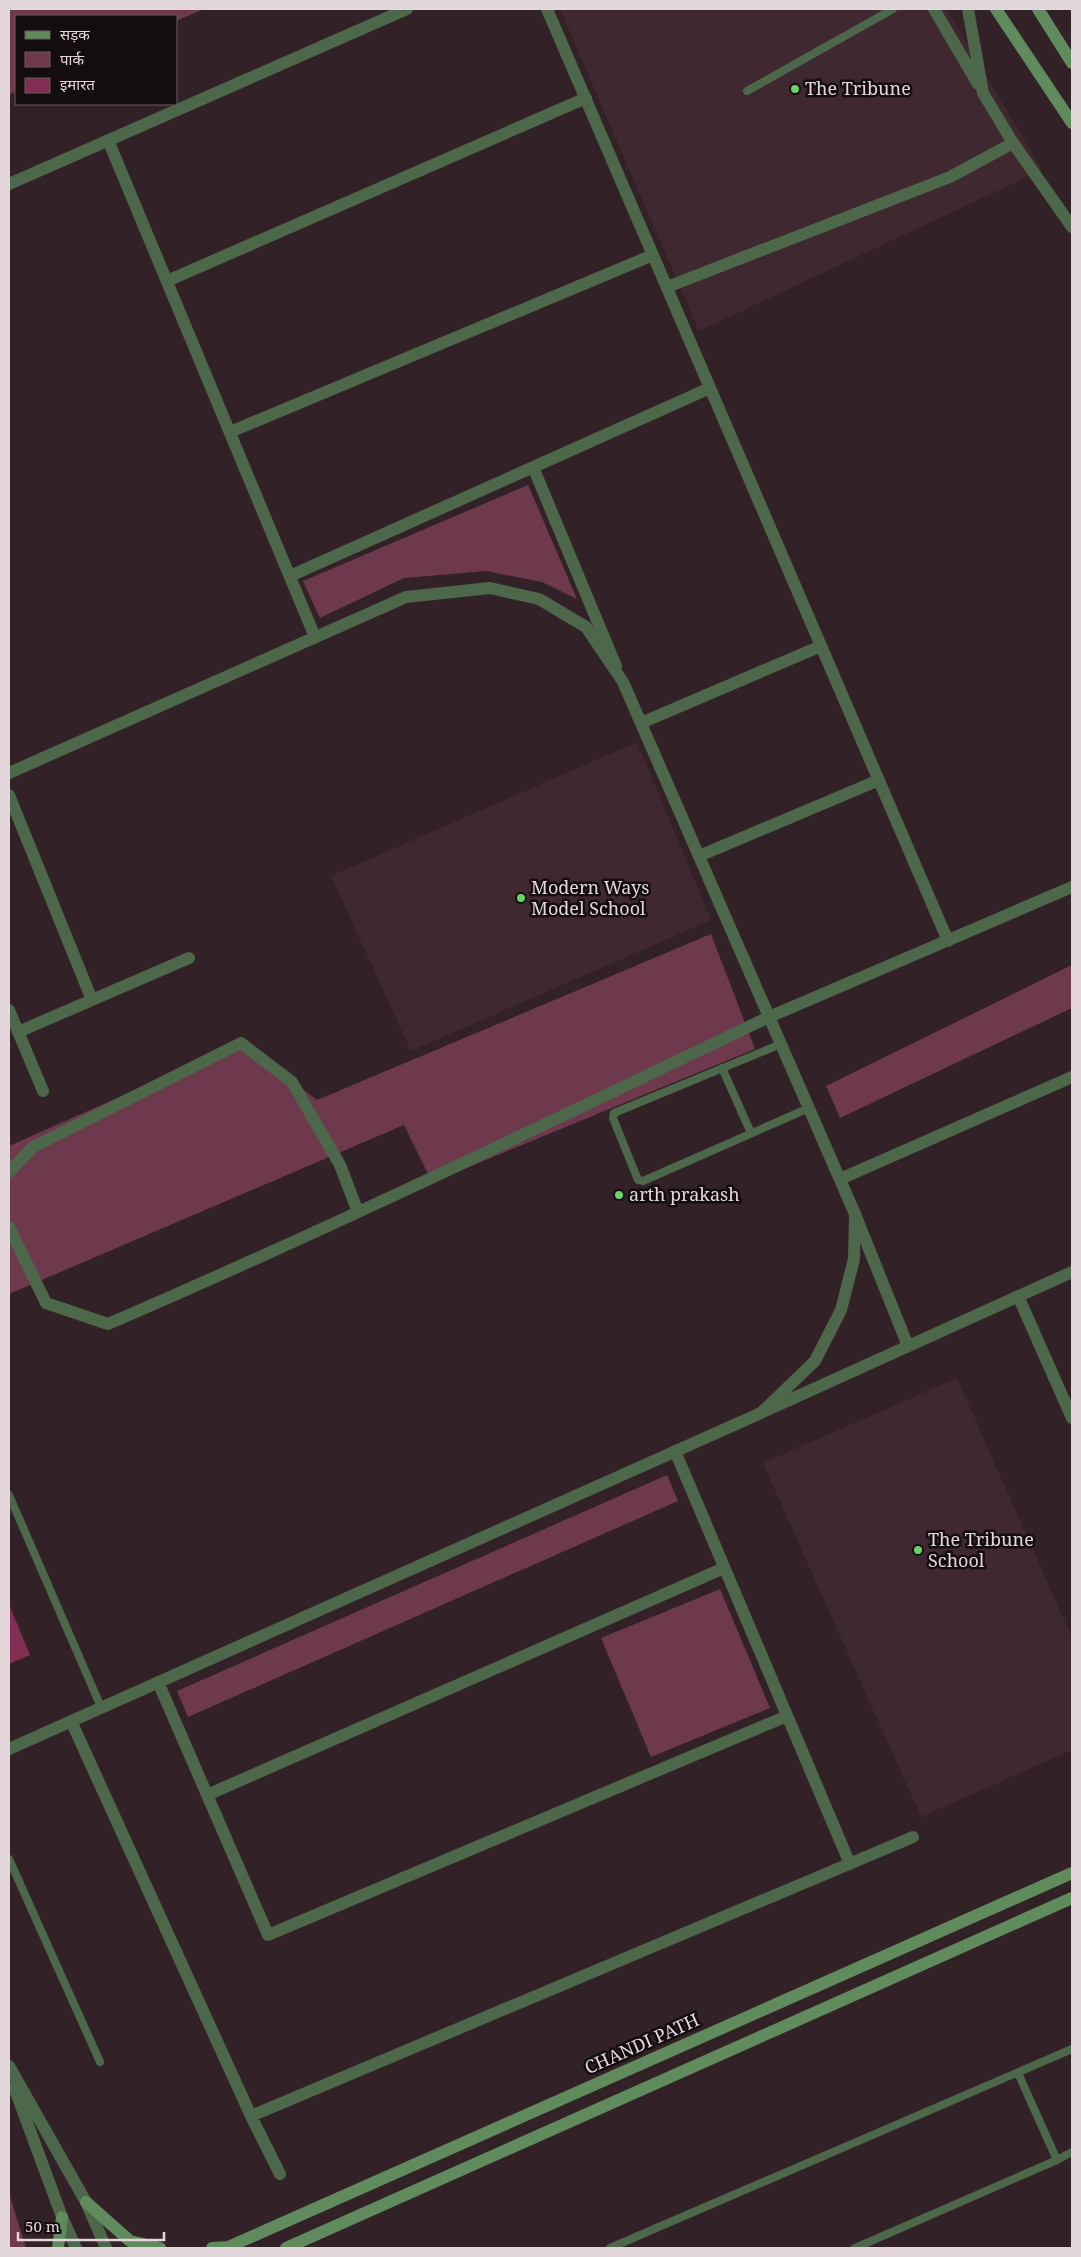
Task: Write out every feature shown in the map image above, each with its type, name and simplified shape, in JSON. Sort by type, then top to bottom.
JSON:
[{"type":"main road","points":[[996,9],[1072,122]]},
{"type":"main road","points":[[1038,9],[1072,63]]},
{"type":"main road","name":"CHANDI PATH","points":[[228,2248],[1072,1872]]},
{"type":"main road","points":[[286,2248],[1072,1898]]},
{"type":"main road","points":[[86,2202],[130,2241],[160,2248]]},
{"type":"main road","points":[[58,2248],[62,2216]]},
{"type":"main road","points":[[212,2248],[228,2248]]},
{"type":"street","points":[[9,184],[408,9]]},
{"type":"street","points":[[547,9],[948,941]]},
{"type":"street","points":[[934,9],[982,93],[1013,142],[1072,227]]},
{"type":"street","points":[[968,9],[982,93]]},
{"type":"street","points":[[167,281],[586,98]]},
{"type":"street","points":[[108,140],[315,637]]},
{"type":"street","points":[[667,287],[950,176],[1013,142]]},
{"type":"street","points":[[230,432],[653,255]]},
{"type":"street","points":[[290,576],[710,388]]},
{"type":"street","points":[[533,467],[698,856],[855,1214],[908,1346]]},
{"type":"street","points":[[9,773],[406,597],[490,588],[539,599],[586,627],[623,682]]},
{"type":"street","points":[[641,723],[821,646]]},
{"type":"street","points":[[698,856],[879,780]]},
{"type":"street","points":[[9,795],[92,1000]]},
{"type":"street","points":[[9,1227],[46,1303],[108,1324],[218,1277],[358,1212],[769,1017],[1072,887]]},
{"type":"street","points":[[18,1032],[189,958]]},
{"type":"street","points":[[9,1010],[43,1091]]},
{"type":"street","points":[[9,1172],[34,1147],[241,1043],[292,1082],[340,1165],[358,1212]]},
{"type":"street","points":[[840,1179],[1072,1077]]},
{"type":"street","points":[[761,1413],[815,1361],[841,1310],[854,1259],[855,1214]]},
{"type":"street","points":[[9,1749],[1072,1272]]},
{"type":"street","points":[[1018,1296],[1072,1418]]},
{"type":"street","points":[[675,1451],[850,1864]]},
{"type":"street","points":[[207,1795],[724,1568]]},
{"type":"street","points":[[158,1682],[268,1935],[787,1716]]},
{"type":"street","points":[[71,1721],[251,2116],[280,2174]]},
{"type":"street","points":[[251,2116],[913,1837]]},
{"type":"street","points":[[9,2066],[86,2202],[106,2248]]},
{"type":"street","points":[[9,2073],[62,2216],[76,2248]]},
{"type":"lane","points":[[747,91],[894,9]]},
{"type":"lane","points":[[781,1044],[614,1113],[613,1118],[638,1180],[643,1181],[809,1108]]},
{"type":"lane","points":[[722,1068],[751,1133]]},
{"type":"lane","points":[[9,1495],[100,1708]]},
{"type":"lane","points":[[10,1864],[100,2062]]},
{"type":"lane","points":[[610,2248],[1072,2049]]},
{"type":"lane","points":[[1018,2073],[1057,2160]]},
{"type":"lane","points":[[855,2248],[1072,2152]]},
{"type":"shaded area","name":"The Tribune","points":[[560,9],[947,9],[1042,170],[699,331]]},
{"type":"shaded area","name":"Modern Ways Model School","points":[[637,742],[711,920],[411,1051],[331,876]]},
{"type":"shaded area","name":"The Tribune School","points":[[957,1378],[1072,1638],[1072,1750],[921,1817],[763,1463]]},
{"type":"green space","points":[[9,9],[204,9],[178,20],[178,15],[15,15],[15,92],[9,95]]},
{"type":"green space","points":[[528,485],[577,599],[542,582],[486,571],[404,578],[320,618],[303,581]]},
{"type":"green space","points":[[711,934],[755,1049],[432,1182],[404,1125],[9,1294],[9,1146],[241,1043],[317,1100]]},
{"type":"green space","points":[[1072,965],[1072,1008],[840,1118],[826,1086]]},
{"type":"green space","points":[[667,1475],[678,1501],[188,1717],[177,1691]]},
{"type":"green space","points":[[720,1589],[770,1708],[651,1757],[601,1638]]},
{"type":"green space","points":[[9,2193],[26,2248],[9,2248]]},
{"type":"building","points":[[9,1604],[30,1655],[9,1664]]},
{"type":"place","name":"The Tribune","points":[[795,89]]},
{"type":"place","name":"Modern Ways Model School","points":[[521,898]]},
{"type":"place","name":"arth prakash","points":[[619,1195]]},
{"type":"place","name":"The Tribune School","points":[[918,1550]]}]
